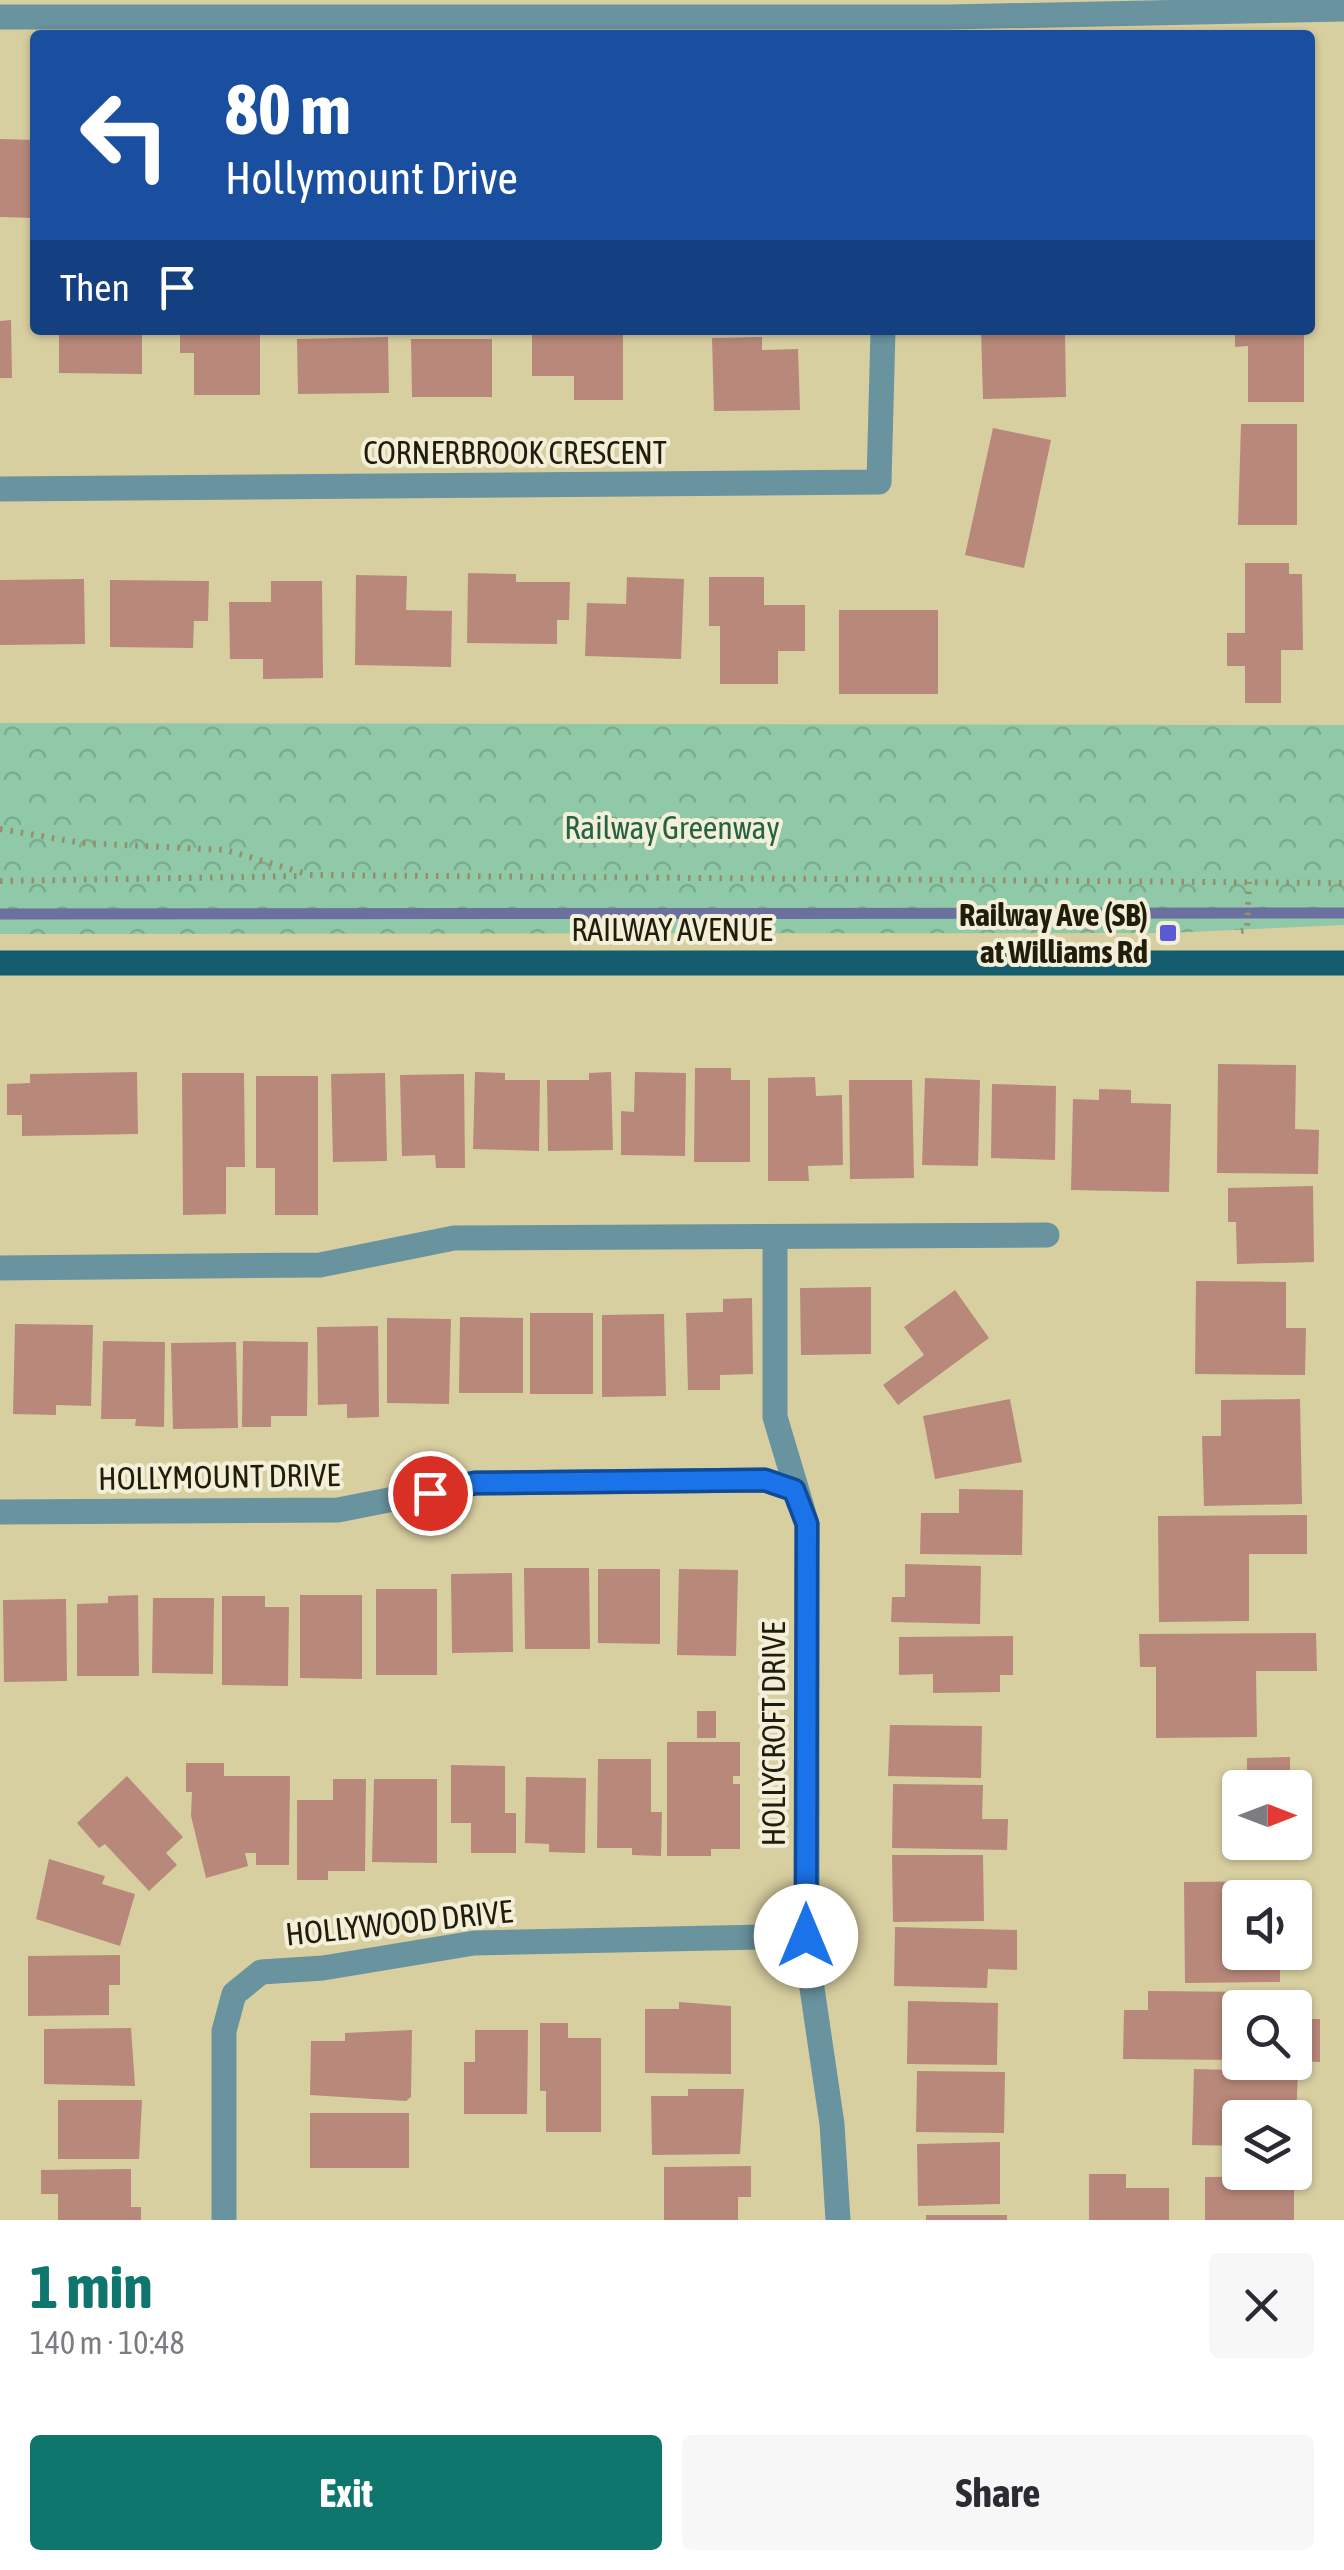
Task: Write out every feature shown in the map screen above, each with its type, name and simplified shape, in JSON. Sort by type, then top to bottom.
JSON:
[{"type":"main road","name":"RAILWAY AVENUE","points":[[0,963],[1344,963]]},
{"type":"street","points":[[0,17],[893,26],[1344,9]]},
{"type":"street","name":"CORNERBROOK CRESCENT","points":[[0,489],[878,482],[883,335]]},
{"type":"street","points":[[0,1268],[320,1265],[454,1238],[1047,1235]]},
{"type":"street","name":"HOLLYCROFT DRIVE","points":[[775,1237],[775,1417],[807,1524],[806,1936],[832,2124],[838,2220]]},
{"type":"street","name":"HOLLYMOUNT DRIVE","points":[[0,1512],[338,1510],[475,1483],[765,1480],[794,1490]]},
{"type":"street","name":"HOLLYWOOD DRIVE","points":[[224,2220],[224,2031],[234,1994],[261,1972],[324,1968],[474,1943],[806,1936]]},
{"type":"path","points":[[0,829],[82,843],[226,850],[310,875]]},
{"type":"path","points":[[0,881],[276,880],[310,875],[1344,883]]},
{"type":"path","points":[[1227,931],[1247,930],[1249,882]]},
{"type":"green space","name":"Railway Greenway","points":[[0,723],[1344,725],[1344,925],[1168,933],[0,934]]},
{"type":"building","points":[[0,139],[30,140],[30,218],[0,217]]},
{"type":"building","points":[[11,320],[12,378],[0,378],[0,321]]},
{"type":"building","points":[[59,335],[142,335],[142,374],[59,373]]},
{"type":"building","points":[[180,335],[260,335],[260,395],[194,395],[194,353],[180,353]]},
{"type":"building","points":[[532,335],[623,335],[623,400],[574,400],[574,376],[532,376]]},
{"type":"building","points":[[981,335],[1065,335],[1066,397],[983,399]]},
{"type":"building","points":[[1235,335],[1304,335],[1304,402],[1248,402],[1248,346],[1235,347]]},
{"type":"building","points":[[388,337],[389,393],[298,394],[297,339]]},
{"type":"building","points":[[762,337],[762,350],[798,349],[800,410],[714,411],[712,338]]},
{"type":"building","points":[[411,339],[492,339],[492,397],[412,397]]},
{"type":"building","points":[[1241,424],[1297,424],[1297,525],[1238,525]]},
{"type":"building","points":[[993,428],[1051,440],[1024,568],[965,555]]},
{"type":"building","points":[[1245,563],[1289,563],[1289,574],[1302,574],[1303,650],[1281,650],[1281,703],[1245,703],[1245,666],[1227,666],[1227,633],[1245,633]]},
{"type":"building","points":[[468,573],[516,574],[516,582],[570,582],[569,620],[557,620],[557,644],[467,643]]},
{"type":"building","points":[[356,575],[407,576],[406,610],[452,611],[451,667],[355,665]]},
{"type":"building","points":[[627,577],[684,579],[681,659],[585,656],[587,603],[626,604]]},
{"type":"building","points":[[709,577],[764,577],[764,605],[805,605],[805,651],[778,651],[778,684],[720,684],[720,626],[709,626]]},
{"type":"building","points":[[84,579],[85,644],[0,645],[0,580]]},
{"type":"building","points":[[110,580],[209,581],[208,621],[194,621],[193,648],[110,647]]},
{"type":"building","points":[[271,581],[322,581],[323,678],[263,679],[263,659],[230,659],[229,602],[271,602]]},
{"type":"building","points":[[839,610],[938,610],[938,694],[839,694]]},
{"type":"building","points":[[1218,1064],[1296,1065],[1295,1129],[1319,1130],[1318,1174],[1217,1173]]},
{"type":"building","points":[[695,1068],[731,1068],[731,1080],[750,1080],[750,1162],[694,1162]]},
{"type":"building","points":[[137,1072],[138,1134],[22,1136],[22,1115],[7,1115],[7,1084],[30,1083],[30,1074]]},
{"type":"building","points":[[475,1072],[505,1073],[505,1080],[540,1080],[539,1151],[473,1149]]},
{"type":"building","points":[[611,1072],[613,1150],[548,1151],[547,1080],[589,1080],[589,1073]]},
{"type":"building","points":[[635,1072],[686,1073],[685,1156],[621,1155],[621,1111],[634,1112]]},
{"type":"building","points":[[182,1073],[244,1073],[245,1167],[226,1167],[226,1214],[183,1215]]},
{"type":"building","points":[[385,1073],[387,1161],[333,1162],[331,1074]]},
{"type":"building","points":[[464,1074],[465,1168],[436,1168],[435,1155],[402,1156],[400,1075]]},
{"type":"building","points":[[256,1076],[318,1076],[318,1215],[275,1215],[275,1168],[256,1168]]},
{"type":"building","points":[[815,1077],[816,1096],[842,1095],[843,1165],[808,1166],[809,1181],[768,1181],[768,1078]]},
{"type":"building","points":[[925,1078],[980,1080],[978,1166],[922,1165]]},
{"type":"building","points":[[849,1080],[912,1080],[914,1178],[850,1179]]},
{"type":"building","points":[[992,1084],[1056,1086],[1055,1160],[991,1158]]},
{"type":"building","points":[[1099,1089],[1131,1090],[1131,1103],[1171,1104],[1169,1192],[1071,1190],[1073,1099],[1099,1100]]},
{"type":"building","points":[[1313,1186],[1314,1262],[1237,1264],[1236,1222],[1228,1222],[1228,1188]]},
{"type":"building","points":[[1196,1281],[1286,1282],[1286,1328],[1306,1328],[1305,1375],[1195,1374]]},
{"type":"building","points":[[871,1287],[871,1354],[801,1355],[800,1288]]},
{"type":"building","points":[[955,1290],[989,1338],[898,1405],[883,1385],[924,1355],[904,1327]]},
{"type":"building","points":[[752,1298],[753,1374],[720,1375],[720,1390],[688,1390],[686,1313],[723,1312],[723,1299]]},
{"type":"building","points":[[530,1313],[593,1313],[593,1394],[530,1394]]},
{"type":"building","points":[[664,1314],[666,1396],[602,1397],[602,1315]]},
{"type":"building","points":[[460,1317],[523,1318],[523,1393],[459,1393]]},
{"type":"building","points":[[387,1318],[451,1319],[449,1404],[387,1403]]},
{"type":"building","points":[[15,1324],[93,1325],[91,1406],[56,1405],[56,1415],[13,1414]]},
{"type":"building","points":[[378,1326],[379,1417],[347,1418],[347,1404],[318,1405],[317,1327]]},
{"type":"building","points":[[103,1341],[165,1342],[164,1427],[135,1426],[136,1419],[101,1419]]},
{"type":"building","points":[[243,1341],[308,1342],[307,1416],[271,1416],[271,1427],[242,1427]]},
{"type":"building","points":[[236,1342],[238,1428],[173,1429],[171,1343]]},
{"type":"building","points":[[1010,1399],[1022,1462],[935,1479],[923,1416]]},
{"type":"building","points":[[1300,1399],[1302,1504],[1204,1506],[1202,1436],[1221,1436],[1221,1400]]},
{"type":"building","points":[[959,1489],[1023,1490],[1022,1555],[920,1554],[921,1513],[959,1513]]},
{"type":"building","points":[[1307,1515],[1307,1554],[1249,1554],[1249,1621],[1159,1622],[1158,1516]]},
{"type":"building","points":[[905,1564],[981,1566],[980,1624],[891,1622],[892,1597],[905,1597]]},
{"type":"building","points":[[524,1568],[589,1568],[590,1649],[525,1649]]},
{"type":"building","points":[[598,1569],[660,1569],[660,1644],[598,1643]]},
{"type":"building","points":[[679,1569],[738,1570],[736,1656],[677,1655]]},
{"type":"building","points":[[512,1573],[513,1652],[452,1653],[451,1574]]},
{"type":"building","points":[[376,1589],[437,1589],[437,1675],[376,1675]]},
{"type":"building","points":[[138,1595],[139,1676],[77,1676],[77,1604],[108,1603],[108,1596]]},
{"type":"building","points":[[300,1595],[362,1595],[362,1679],[300,1678]]},
{"type":"building","points":[[222,1596],[265,1596],[265,1607],[289,1607],[288,1686],[222,1685]]},
{"type":"building","points":[[153,1598],[214,1598],[213,1674],[152,1673]]},
{"type":"building","points":[[66,1599],[67,1681],[4,1682],[3,1600]]},
{"type":"building","points":[[1316,1633],[1317,1671],[1256,1671],[1257,1737],[1156,1738],[1156,1667],[1140,1667],[1139,1634]]},
{"type":"building","points":[[1013,1636],[1013,1675],[1000,1675],[1000,1692],[933,1693],[933,1674],[899,1675],[899,1637]]},
{"type":"building","points":[[697,1711],[716,1711],[716,1738],[697,1738]]},
{"type":"building","points":[[890,1725],[982,1726],[981,1778],[888,1776]]},
{"type":"building","points":[[667,1742],[740,1742],[740,1776],[733,1776],[733,1784],[740,1784],[740,1849],[711,1849],[711,1856],[667,1856]]},
{"type":"building","points":[[1290,1757],[1290,1770],[1247,1770],[1247,1758]]},
{"type":"building","points":[[598,1759],[651,1759],[651,1812],[662,1812],[661,1856],[632,1855],[632,1848],[597,1848]]},
{"type":"building","points":[[186,1763],[224,1763],[224,1776],[290,1776],[289,1865],[256,1865],[256,1853],[245,1853],[248,1866],[206,1878],[191,1816],[192,1792],[186,1792]]},
{"type":"building","points":[[451,1765],[505,1766],[505,1813],[516,1813],[516,1853],[471,1853],[471,1823],[451,1823]]},
{"type":"building","points":[[127,1776],[183,1837],[166,1853],[177,1865],[149,1891],[105,1844],[99,1848],[77,1823]]},
{"type":"building","points":[[526,1777],[586,1778],[585,1853],[549,1852],[549,1844],[525,1843]]},
{"type":"building","points":[[333,1779],[366,1779],[365,1871],[328,1871],[328,1880],[297,1880],[297,1800],[333,1800]]},
{"type":"building","points":[[374,1779],[437,1779],[437,1863],[372,1862]]},
{"type":"building","points":[[893,1784],[983,1785],[982,1819],[1008,1819],[1007,1850],[892,1848]]},
{"type":"building","points":[[892,1855],[983,1855],[984,1921],[893,1922]]},
{"type":"building","points":[[49,1859],[105,1876],[102,1884],[135,1894],[120,1946],[36,1919]]},
{"type":"building","points":[[1184,1882],[1222,1882],[1222,1970],[1280,1970],[1280,1982],[1185,1983]]},
{"type":"building","points":[[895,1927],[1017,1930],[1017,1970],[988,1969],[987,1988],[894,1986]]},
{"type":"building","points":[[120,1955],[120,1985],[109,1985],[109,2015],[28,2016],[28,1956]]},
{"type":"building","points":[[1148,1991],[1222,1992],[1222,2060],[1123,2059],[1124,2010],[1148,2010]]},
{"type":"building","points":[[908,2001],[998,2003],[997,2065],[907,2064]]},
{"type":"building","points":[[679,2002],[731,2006],[731,2074],[645,2073],[645,2009],[679,2009]]},
{"type":"building","points":[[1312,2019],[1320,2019],[1320,2062],[1312,2062]]},
{"type":"building","points":[[540,2023],[568,2023],[568,2038],[601,2038],[601,2132],[546,2132],[546,2091],[540,2091]]},
{"type":"building","points":[[131,2028],[135,2086],[44,2084],[44,2029]]},
{"type":"building","points":[[412,2030],[411,2097],[406,2101],[310,2095],[311,2041],[345,2041],[345,2033]]},
{"type":"building","points":[[475,2030],[528,2030],[527,2114],[464,2114],[464,2062],[475,2062]]},
{"type":"building","points":[[1194,2069],[1222,2070],[1222,2080],[1298,2080],[1297,2100],[1222,2100],[1222,2146],[1192,2145]]},
{"type":"building","points":[[917,2071],[1005,2072],[1004,2133],[916,2132]]},
{"type":"building","points":[[688,2089],[744,2089],[740,2154],[652,2155],[651,2096],[688,2096]]},
{"type":"building","points":[[58,2100],[142,2100],[139,2159],[58,2159]]},
{"type":"building","points":[[310,2113],[409,2113],[409,2168],[310,2168]]},
{"type":"building","points":[[1000,2142],[1000,2204],[918,2206],[917,2144]]},
{"type":"building","points":[[751,2166],[751,2197],[738,2197],[738,2220],[664,2220],[664,2167]]},
{"type":"building","points":[[131,2169],[131,2207],[141,2207],[141,2220],[58,2220],[58,2194],[41,2194],[41,2170]]},
{"type":"building","points":[[1089,2174],[1126,2174],[1126,2188],[1169,2188],[1169,2220],[1089,2220]]},
{"type":"building","points":[[1205,2177],[1222,2177],[1222,2190],[1294,2190],[1294,2220],[1205,2220]]},
{"type":"building","points":[[926,2215],[1007,2215],[1007,2220],[926,2220]]},
{"type":"waterway","points":[[0,914],[1344,913]]},
{"type":"place","name":"Railway Ave (SB) at Williams Rd","points":[[1168,933]]},
{"type":"route","points":[[430,1493],[475,1483],[765,1480],[794,1490],[807,1524],[806,1936]]}]
